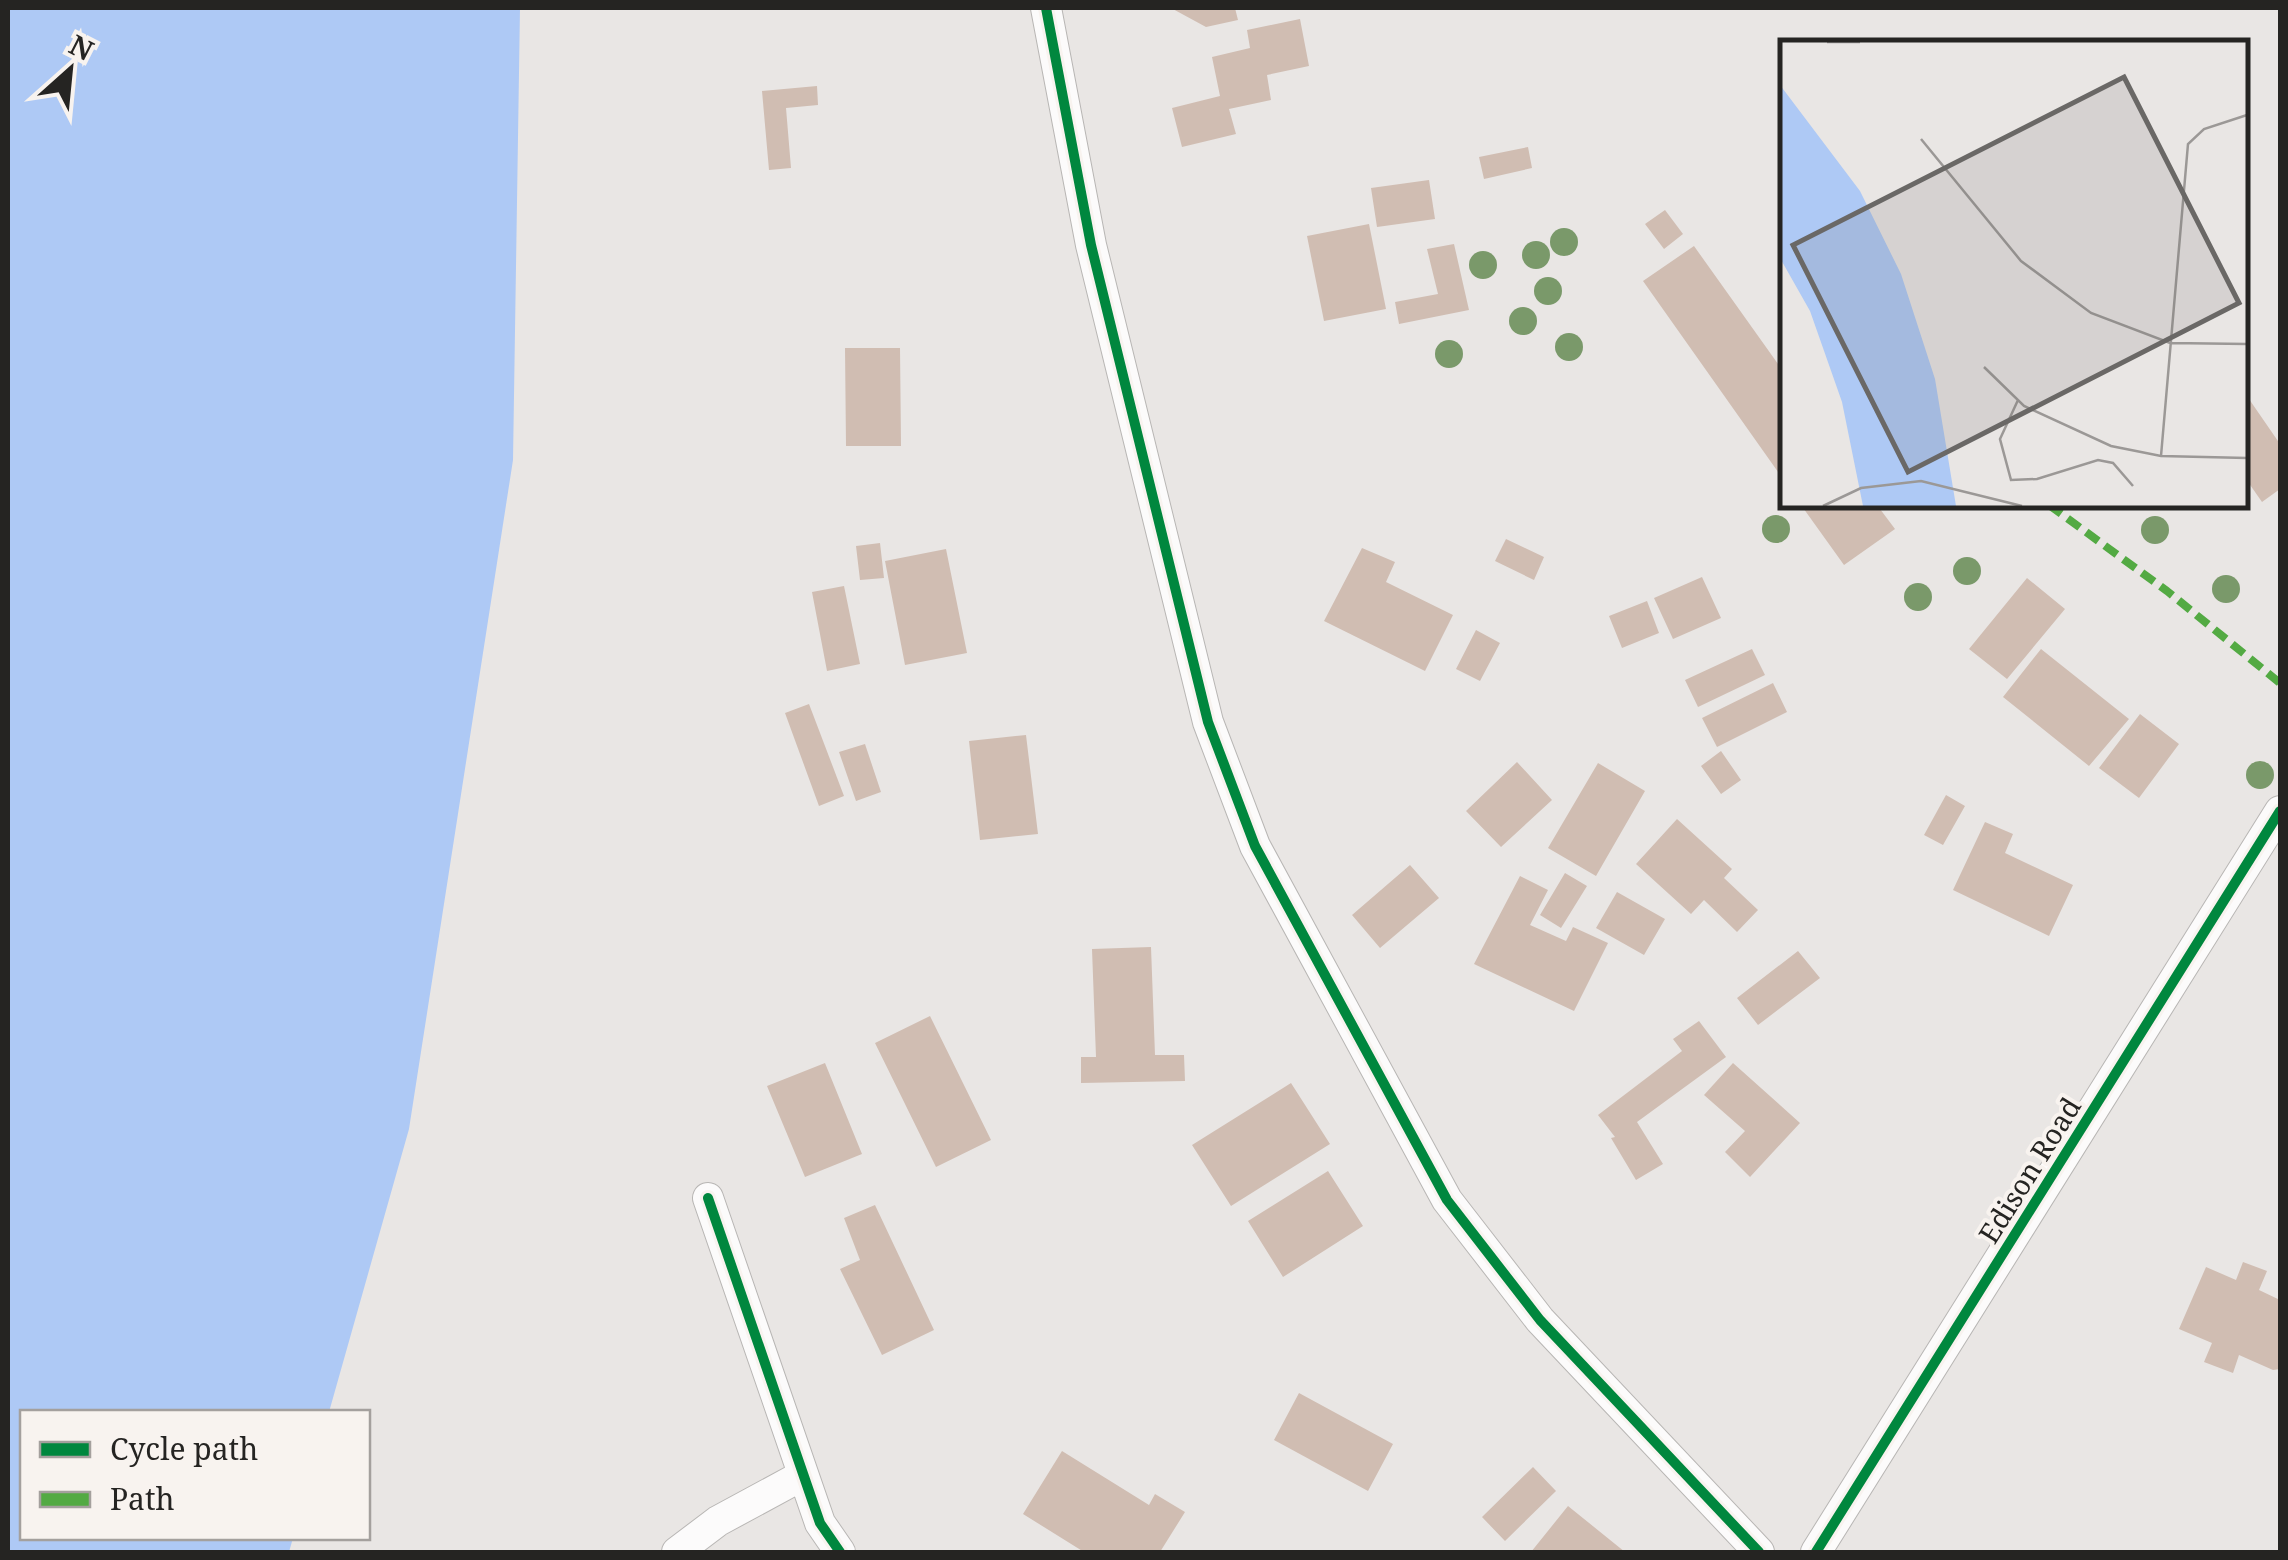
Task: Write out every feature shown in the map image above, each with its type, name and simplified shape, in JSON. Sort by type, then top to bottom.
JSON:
[{"type":"street","points":[[1046,8],[1091,245],[1208,722],[1255,846],[1447,1200],[1540,1320],[1759,1552]]},
{"type":"street","name":"Edison Road","points":[[1816,1552],[2280,811]]},
{"type":"street","points":[[708,1198],[820,1523],[840,1552]]},
{"type":"street","points":[[677,1552],[718,1521],[803,1474]]},
{"type":"water","points":[[8,8],[520,8],[513,460],[409,1129],[330,1410],[20,1410],[20,1540],[292,1540],[289,1552],[8,1552]]},
{"type":"building","points":[[1171,8],[1235,8],[1238,20],[1206,27]]},
{"type":"building","points":[[1300,19],[1309,66],[1267,75],[1271,100],[1229,109],[1236,134],[1182,147],[1172,108],[1220,96],[1212,57],[1250,48],[1247,30]]},
{"type":"building","points":[[817,86],[818,105],[786,108],[791,168],[769,170],[762,91]]},
{"type":"building","points":[[1528,147],[1532,168],[1484,179],[1479,157]]},
{"type":"building","points":[[1429,180],[1435,219],[1377,227],[1371,188]]},
{"type":"building","points":[[1665,210],[1683,234],[1664,249],[1645,224]]},
{"type":"building","points":[[1369,224],[1386,309],[1324,321],[1307,236]]},
{"type":"building","points":[[1454,244],[1469,310],[1399,324],[1395,302],[1438,294],[1427,249]]},
{"type":"building","points":[[1694,246],[1780,367],[1780,475],[1643,281]]},
{"type":"building","points":[[845,348],[900,348],[901,446],[846,446]]},
{"type":"building","points":[[2248,400],[2280,444],[2280,489],[2262,502],[2248,482]]},
{"type":"building","points":[[1803,508],[1879,508],[1895,529],[1844,565]]},
{"type":"building","points":[[1506,539],[1544,557],[1534,580],[1495,561]]},
{"type":"building","points":[[880,543],[884,578],[860,580],[856,546]]},
{"type":"building","points":[[1362,548],[1395,562],[1386,582],[1453,615],[1425,671],[1324,621]]},
{"type":"building","points":[[946,549],[967,653],[905,665],[885,561]]},
{"type":"building","points":[[1702,577],[1721,618],[1673,639],[1654,598]]},
{"type":"building","points":[[2027,578],[2065,609],[2007,679],[1969,649]]},
{"type":"building","points":[[844,586],[860,664],[827,671],[812,592]]},
{"type":"building","points":[[1647,601],[1659,633],[1622,648],[1609,616]]},
{"type":"building","points":[[1476,630],[1500,643],[1480,681],[1456,669]]},
{"type":"building","points":[[1752,649],[1765,675],[1698,707],[1685,680]]},
{"type":"building","points":[[2041,649],[2129,719],[2089,766],[2003,697]]},
{"type":"building","points":[[1773,683],[1787,712],[1717,747],[1702,718]]},
{"type":"building","points":[[809,704],[844,796],[819,806],[785,713]]},
{"type":"building","points":[[2140,714],[2179,744],[2139,798],[2099,768]]},
{"type":"building","points":[[1026,735],[1038,834],[980,840],[969,741]]},
{"type":"building","points":[[865,744],[881,792],[856,801],[839,752]]},
{"type":"building","points":[[1721,751],[1741,780],[1721,794],[1701,766]]},
{"type":"building","points":[[1517,762],[1552,800],[1501,847],[1466,811]]},
{"type":"building","points":[[1598,763],[1645,791],[1596,876],[1548,848]]},
{"type":"building","points":[[1946,795],[1965,806],[1943,845],[1924,835]]},
{"type":"building","points":[[1677,819],[1732,869],[1724,878],[1758,910],[1737,932],[1704,900],[1691,914],[1636,864]]},
{"type":"building","points":[[1985,822],[2013,834],[2005,853],[2073,885],[2049,936],[1953,890]]},
{"type":"building","points":[[1410,865],[1439,898],[1380,948],[1352,915]]},
{"type":"building","points":[[1565,873],[1587,886],[1561,928],[1540,915]]},
{"type":"building","points":[[1520,876],[1548,890],[1530,925],[1566,941],[1573,927],[1608,943],[1574,1011],[1474,964]]},
{"type":"building","points":[[1617,892],[1665,919],[1644,955],[1596,928]]},
{"type":"building","points":[[1151,947],[1155,1055],[1184,1055],[1185,1081],[1081,1083],[1081,1057],[1096,1057],[1092,949]]},
{"type":"building","points":[[1798,951],[1820,978],[1758,1025],[1737,998]]},
{"type":"building","points":[[930,1016],[991,1140],[936,1167],[875,1043]]},
{"type":"building","points":[[1699,1021],[1726,1057],[1637,1122],[1663,1164],[1636,1180],[1611,1138],[1615,1137],[1598,1115],[1682,1051],[1673,1039]]},
{"type":"building","points":[[825,1063],[862,1154],[805,1177],[767,1086]]},
{"type":"building","points":[[1733,1063],[1800,1123],[1750,1177],[1725,1152],[1745,1131],[1704,1095]]},
{"type":"building","points":[[1291,1083],[1330,1144],[1231,1206],[1192,1145]]},
{"type":"building","points":[[1328,1171],[1363,1226],[1283,1277],[1248,1221]]},
{"type":"building","points":[[875,1205],[934,1330],[882,1355],[840,1269],[860,1260],[844,1218]]},
{"type":"building","points":[[2243,1262],[2267,1271],[2259,1290],[2280,1300],[2280,1369],[2273,1370],[2239,1355],[2233,1373],[2204,1362],[2212,1343],[2179,1329],[2206,1267],[2236,1280]]},
{"type":"building","points":[[1299,1393],[1393,1444],[1368,1491],[1274,1440]]},
{"type":"building","points":[[1062,1451],[1149,1505],[1155,1494],[1185,1512],[1160,1552],[1084,1552],[1023,1514]]},
{"type":"building","points":[[1533,1467],[1556,1491],[1505,1541],[1482,1517]]},
{"type":"building","points":[[1568,1506],[1625,1552],[1531,1552]]},
{"type":"marked path","points":[[2053,508],[2167,591],[2280,683]]},
{"type":"cycle path","points":[[1046,8],[1091,245],[1208,722],[1255,846],[1447,1200],[1540,1320],[1759,1552]]},
{"type":"cycle path","points":[[1816,1552],[2280,811]]},
{"type":"cycle path","points":[[708,1198],[820,1523],[840,1552]]}]
